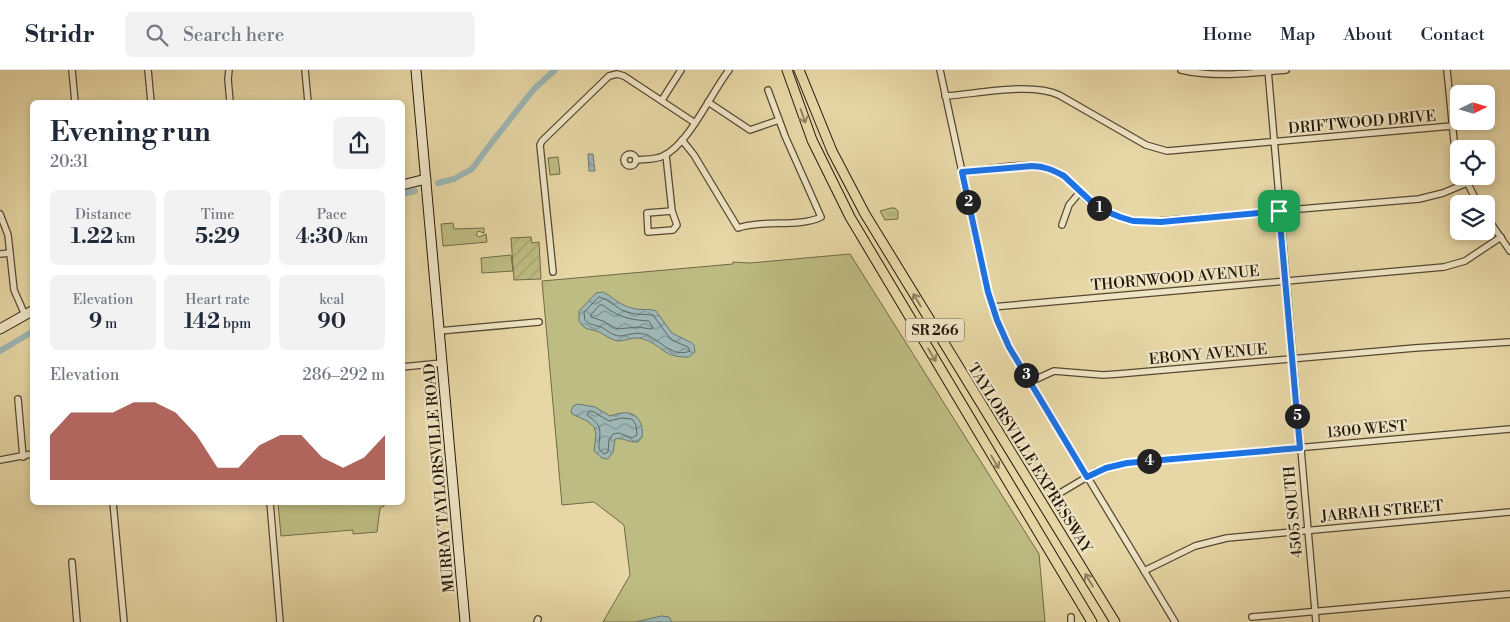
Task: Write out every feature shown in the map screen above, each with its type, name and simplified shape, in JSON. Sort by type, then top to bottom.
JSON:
[{"type":"main road","name":"TAYLORSVILLE EXPRESSWAY","points":[[787,70],[812,140],[850,217],[1092,622]]},
{"type":"main road","name":"TAYLORSVILLE EXPRESSWAY","points":[[799,70],[832,151],[862,208],[1115,622]]},
{"type":"street","points":[[72,70],[75,100]]},
{"type":"street","points":[[148,70],[151,100]]},
{"type":"street","points":[[229,70],[230,100]]},
{"type":"street","points":[[305,70],[308,100]]},
{"type":"street","name":"MURRAY TAYLORSVILLE ROAD","points":[[416,70],[465,622]]},
{"type":"street","points":[[624,76],[628,70]]},
{"type":"street","points":[[662,100],[681,70]]},
{"type":"street","points":[[636,160],[666,155],[682,140],[729,70]]},
{"type":"street","points":[[940,70],[992,307],[1009,347],[1175,622]]},
{"type":"street","points":[[1181,70],[1224,75],[1286,70]]},
{"type":"street","points":[[1447,70],[1450,104]]},
{"type":"street","name":"4505 SOUTH","points":[[1268,71],[1316,622]]},
{"type":"street","points":[[553,272],[540,145],[542,142],[609,76],[617,74],[624,76],[695,123]]},
{"type":"street","name":"DRIFTWOOD DRIVE","points":[[945,96],[1030,89],[1047,91],[1059,95],[1146,145],[1160,150],[1176,151],[1450,126]]},
{"type":"street","points":[[682,140],[708,178],[738,228],[755,224],[808,221],[821,217],[768,90]]},
{"type":"street","points":[[708,102],[750,130],[779,120]]},
{"type":"street","points":[[666,155],[672,211],[677,225],[673,230],[648,232],[647,213],[672,211]]},
{"type":"street","points":[[962,172],[1038,166],[1051,169],[1064,176],[1092,204],[1108,213],[1133,221],[1147,222],[1419,199],[1443,193],[1456,185]]},
{"type":"street","points":[[405,184],[426,179]]},
{"type":"street","points":[[1062,226],[1069,205],[1080,192]]},
{"type":"street","points":[[0,214],[6,227],[14,290],[29,313],[0,329]]},
{"type":"street","points":[[1495,229],[1510,250]]},
{"type":"street","name":"THORNWOOD AVENUE","points":[[992,307],[1444,267],[1465,261],[1501,237]]},
{"type":"street","points":[[0,254],[10,254]]},
{"type":"street","points":[[439,331],[539,322]]},
{"type":"street","name":"EBONY AVENUE","points":[[1030,382],[1054,371],[1110,375],[1415,348],[1510,342]]},
{"type":"street","points":[[405,367],[442,363]]},
{"type":"street","points":[[18,399],[23,456]]},
{"type":"street","name":"1300 WEST","points":[[1055,496],[1106,468],[1127,463],[1510,429]]},
{"type":"street","points":[[0,460],[30,454]]},
{"type":"street","points":[[113,505],[124,622]]},
{"type":"street","points":[[270,505],[280,622]]},
{"type":"street","name":"JARRAH STREET","points":[[1144,571],[1178,553],[1216,540],[1510,512]]},
{"type":"street","points":[[72,562],[77,622]]},
{"type":"street","points":[[1252,617],[1510,594]]},
{"type":"green space","points":[[558,157],[560,174],[550,175],[548,158]]},
{"type":"green space","points":[[895,208],[898,211],[898,219],[885,220],[880,211]]},
{"type":"green space","points":[[453,223],[454,229],[484,228],[484,233],[478,231],[476,235],[479,237],[486,234],[487,242],[443,246],[441,224]]},
{"type":"green space","points":[[531,237],[532,243],[539,242],[541,279],[514,280],[511,238]]},
{"type":"green space","points":[[850,254],[1039,554],[1045,622],[603,622],[630,575],[624,525],[594,502],[562,505],[542,281],[733,264],[733,262],[750,263]]},
{"type":"green space","points":[[511,255],[513,271],[482,273],[481,258]]},
{"type":"green space","points":[[278,505],[384,505],[380,508],[377,532],[353,534],[353,530],[281,536]]},
{"type":"water","points":[[588,154],[593,154],[595,171],[589,171]]},
{"type":"water","points":[[603,292],[627,307],[656,311],[672,333],[694,345],[695,352],[689,357],[680,357],[668,353],[640,338],[617,341],[586,328],[579,321],[579,311],[596,293]]},
{"type":"water","points":[[578,404],[595,407],[610,416],[620,413],[632,414],[641,423],[642,437],[638,442],[615,439],[613,452],[608,459],[602,458],[594,451],[596,434],[594,427],[587,421],[572,414],[573,406]]},
{"type":"water","points":[[661,616],[669,617],[672,622],[636,622]]},
{"type":"waterway","points":[[438,183],[454,179],[472,169],[534,89],[555,70]]},
{"type":"waterway","points":[[405,193],[415,191]]},
{"type":"waterway","points":[[0,351],[30,333]]},
{"type":"route","points":[[1032,166],[1045,167],[1064,176],[1098,208],[1133,221],[1161,222],[1279,211],[1300,448],[1127,463],[1097,471],[1087,477],[1009,347],[997,320],[977,246],[962,172],[1032,166]]}]
